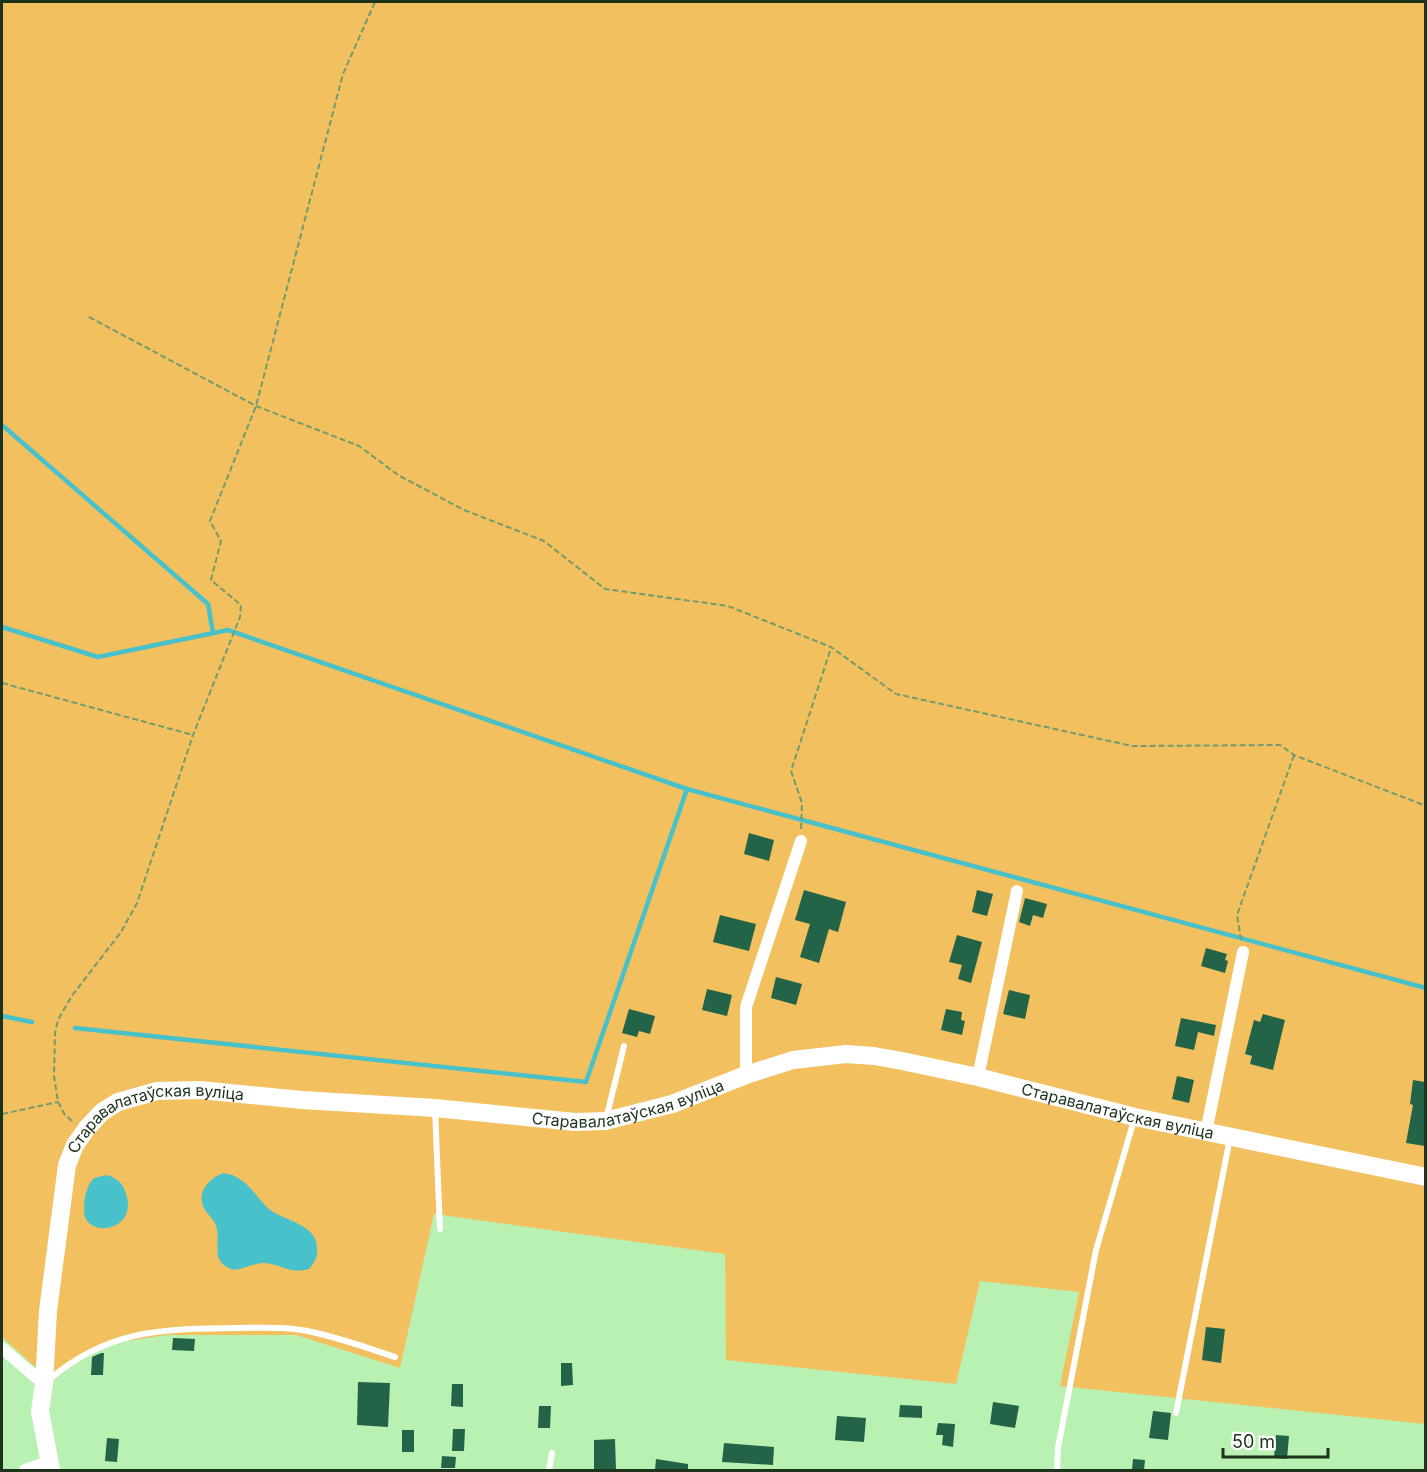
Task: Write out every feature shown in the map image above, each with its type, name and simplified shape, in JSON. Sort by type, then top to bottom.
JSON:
[{"type":"street","points":[[746,1075],[746,1007],[801,841]]},
{"type":"street","points":[[978,1077],[1017,891]]},
{"type":"street","points":[[1206,1132],[1243,952]]},
{"type":"street","name":"Старавалатаўская вуліца","points":[[49,1466],[40,1411],[44,1384],[48,1311],[67,1165],[75,1145],[102,1112],[118,1102],[137,1095],[178,1090],[223,1092],[302,1100],[435,1108],[564,1121],[605,1122],[672,1104],[746,1075],[793,1060],[846,1054],[892,1059],[978,1077],[1206,1132],[1425,1177]]},
{"type":"street","points":[[2,1347],[44,1384]]},
{"type":"street","points":[[25,1470],[49,1466]]},
{"type":"lane","points":[[605,1122],[624,1046]]},
{"type":"lane","points":[[435,1108],[440,1229]]},
{"type":"lane","points":[[1057,1470],[1058,1448],[1096,1250],[1135,1116]]},
{"type":"lane","points":[[1176,1413],[1230,1137]]},
{"type":"lane","points":[[44,1384],[78,1356],[93,1348],[132,1336],[174,1330],[286,1328],[336,1338],[396,1357]]},
{"type":"lane","points":[[549,1470],[552,1453]]},
{"type":"path","points":[[87,1128],[65,1114],[58,1102],[54,1064],[55,1033],[58,1020],[71,997],[121,932],[137,903],[193,735],[240,617],[241,605],[212,580],[221,541],[210,521],[256,406],[343,74],[375,2]]},
{"type":"path","points":[[89,317],[256,406],[359,446],[398,475],[464,510],[544,541],[605,589],[728,606],[831,647],[896,694],[1132,746],[1280,746],[1294,755],[1425,806]]},
{"type":"path","points":[[801,841],[802,803],[791,771],[831,647]]},
{"type":"path","points":[[2,683],[193,735]]},
{"type":"path","points":[[1243,952],[1237,915],[1294,755]]},
{"type":"path","points":[[2,1114],[58,1102]]},
{"type":"shaded area","points":[[2,2],[1425,2],[1425,1424],[1060,1386],[1079,1292],[980,1281],[956,1384],[726,1360],[725,1254],[434,1214],[400,1368],[296,1335],[167,1335],[107,1344],[61,1373],[52,1382],[2,1337]]},
{"type":"water","points":[[223,1173],[249,1186],[269,1209],[312,1233],[316,1240],[317,1254],[309,1269],[296,1271],[262,1263],[234,1270],[221,1262],[218,1257],[216,1226],[205,1210],[201,1198],[208,1183]]},
{"type":"water","points":[[107,1175],[117,1179],[125,1190],[128,1207],[125,1217],[118,1224],[110,1228],[100,1228],[92,1225],[86,1219],[84,1201],[91,1181]]},
{"type":"building","points":[[749,833],[774,840],[769,861],[744,854]]},
{"type":"building","points":[[804,890],[846,902],[838,932],[829,929],[819,963],[800,957],[810,924],[795,920]]},
{"type":"building","points":[[977,890],[993,894],[987,916],[972,912]]},
{"type":"building","points":[[1025,898],[1047,904],[1043,918],[1033,915],[1030,926],[1019,922]]},
{"type":"building","points":[[720,915],[756,924],[749,951],[713,942]]},
{"type":"building","points":[[957,935],[982,942],[971,983],[958,979],[962,965],[949,962]]},
{"type":"building","points":[[1206,948],[1227,954],[1225,973],[1201,966]]},
{"type":"building","points":[[776,977],[802,984],[796,1005],[771,998]]},
{"type":"building","points":[[707,989],[732,995],[727,1016],[702,1010]]},
{"type":"building","points":[[1009,990],[1030,995],[1025,1019],[1003,1014]]},
{"type":"building","points":[[629,1009],[655,1016],[650,1034],[639,1031],[637,1037],[622,1033]]},
{"type":"building","points":[[946,1009],[962,1012],[961,1020],[965,1021],[962,1035],[941,1030]]},
{"type":"building","points":[[1263,1014],[1285,1020],[1273,1070],[1250,1064],[1252,1056],[1245,1054],[1254,1020],[1260,1022]]},
{"type":"building","points":[[1181,1018],[1216,1025],[1214,1036],[1198,1032],[1194,1050],[1175,1046]]},
{"type":"building","points":[[1177,1076],[1194,1080],[1189,1103],[1172,1099]]},
{"type":"building","points":[[1413,1080],[1425,1082],[1425,1146],[1406,1143],[1413,1105],[1410,1104]]},
{"type":"building","points":[[1206,1327],[1225,1329],[1221,1363],[1202,1360]]},
{"type":"building","points":[[173,1338],[195,1339],[194,1351],[172,1350]]},
{"type":"building","points":[[104,1353],[103,1375],[91,1375],[92,1357]]},
{"type":"building","points":[[561,1363],[572,1363],[573,1385],[561,1386]]},
{"type":"building","points":[[358,1382],[390,1383],[388,1427],[357,1425]]},
{"type":"building","points":[[452,1384],[463,1384],[463,1407],[451,1406]]},
{"type":"building","points":[[993,1402],[1019,1406],[1015,1428],[990,1424]]},
{"type":"building","points":[[900,1405],[922,1406],[922,1418],[899,1417]]},
{"type":"building","points":[[539,1406],[551,1406],[550,1428],[538,1428]]},
{"type":"building","points":[[1153,1411],[1171,1413],[1168,1440],[1149,1438]]},
{"type":"building","points":[[837,1416],[866,1418],[864,1442],[835,1440]]},
{"type":"building","points":[[938,1423],[955,1424],[953,1447],[942,1445],[943,1435],[936,1435]]},
{"type":"building","points":[[453,1429],[465,1429],[464,1451],[452,1451]]},
{"type":"building","points":[[402,1430],[414,1430],[414,1452],[402,1452]]},
{"type":"building","points":[[1276,1435],[1289,1436],[1287,1459],[1274,1458]]},
{"type":"building","points":[[107,1438],[119,1439],[117,1462],[105,1461]]},
{"type":"building","points":[[615,1439],[616,1470],[594,1470],[594,1440]]},
{"type":"building","points":[[724,1443],[774,1447],[773,1465],[722,1462]]},
{"type":"building","points":[[442,1456],[456,1457],[455,1468],[441,1468]]},
{"type":"building","points":[[656,1459],[688,1464],[688,1470],[655,1470]]},
{"type":"building","points":[[1133,1459],[1145,1460],[1144,1470],[1132,1470]]},
{"type":"waterway","points":[[2,425],[208,604],[213,633]]},
{"type":"waterway","points":[[2,627],[98,657],[228,630],[687,789],[1426,988]]},
{"type":"waterway","points":[[75,1028],[586,1082],[687,789]]},
{"type":"waterway","points":[[2,1016],[32,1022]]}]
